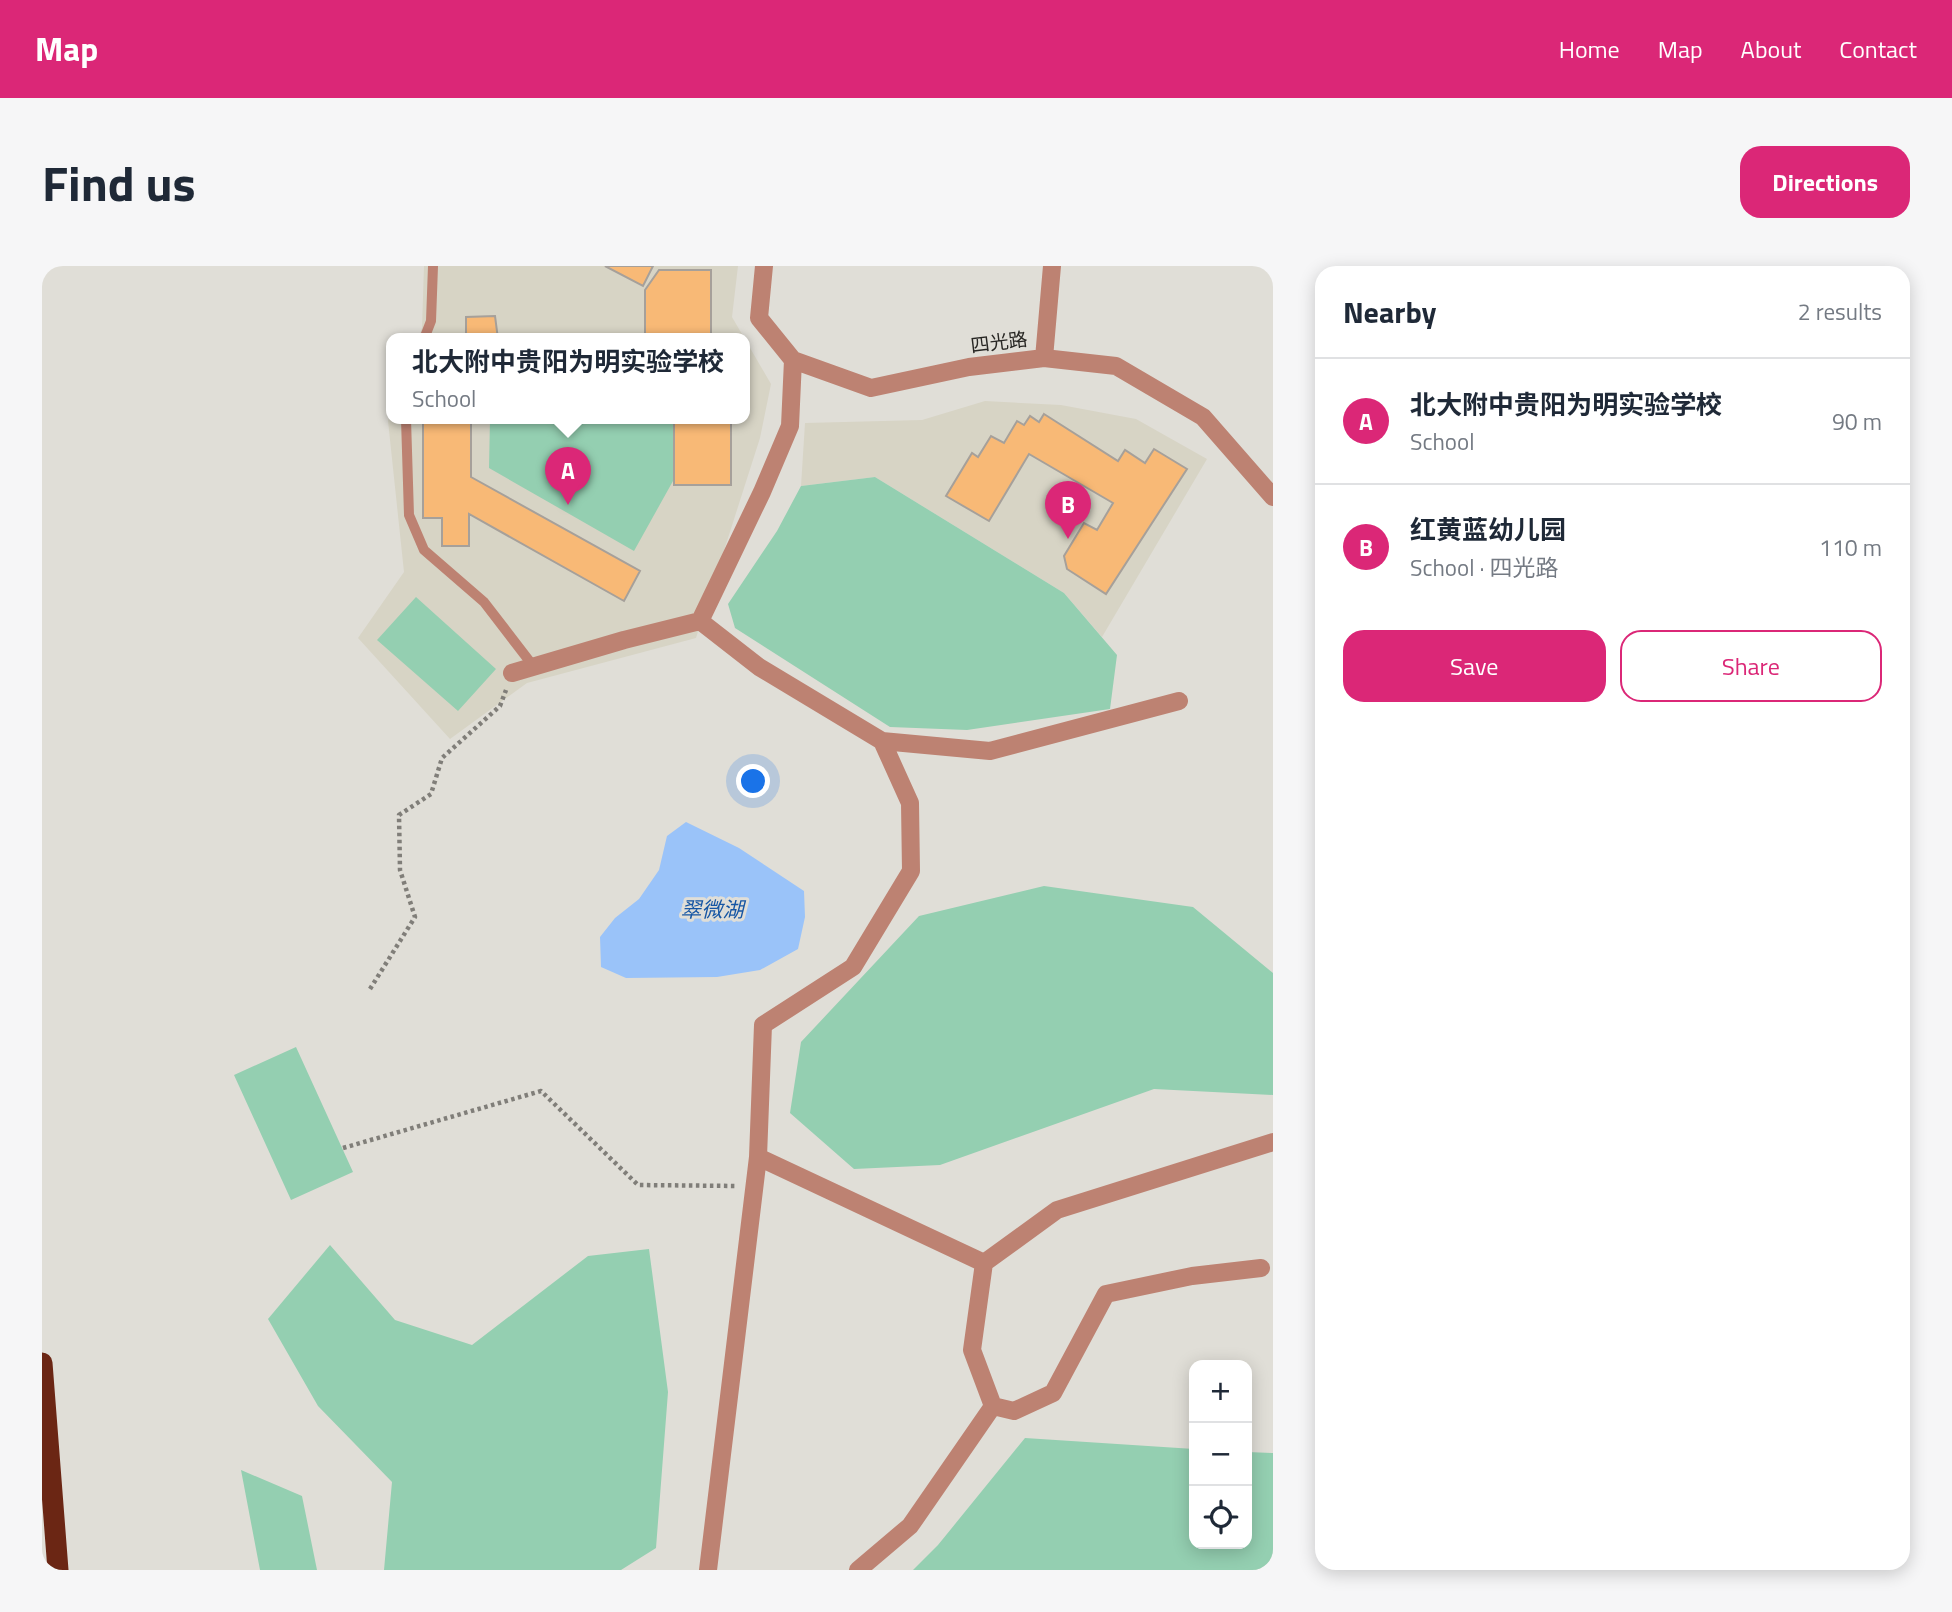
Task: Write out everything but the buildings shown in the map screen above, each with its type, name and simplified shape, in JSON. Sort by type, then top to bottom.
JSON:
[{"type":"highway","points":[[42,1363],[58,1570]]},
{"type":"street","points":[[700,621],[762,492],[790,426],[793,360],[759,318],[764,266]]},
{"type":"street","points":[[1044,358],[1052,266]]},
{"type":"street","name":"四光路","points":[[793,360],[871,388],[969,367],[1044,358],[1116,366],[1203,417],[1273,497]]},
{"type":"street","points":[[512,673],[700,621]]},
{"type":"street","points":[[700,621],[759,667],[882,741],[990,751],[1179,701]]},
{"type":"street","points":[[708,1570],[758,1157],[763,1025],[853,967],[911,871],[909,803],[882,741]]},
{"type":"street","points":[[993,1406],[972,1350],[984,1263],[1057,1210],[1273,1142]]},
{"type":"street","points":[[758,1157],[984,1263]]},
{"type":"street","points":[[993,1406],[1014,1411],[1054,1392],[1106,1294],[1192,1276],[1261,1268]]},
{"type":"street","points":[[858,1570],[909,1525],[993,1406]]},
{"type":"lane","points":[[426,333],[431,321],[433,266]]},
{"type":"lane","points":[[406,424],[409,515],[424,550],[484,602],[534,667]]},
{"type":"path","points":[[370,989],[415,917],[400,870],[399,815],[431,794],[442,758],[500,706],[512,673]]},
{"type":"path","points":[[343,1149],[541,1091],[638,1185],[754,1186]]},
{"type":"shaded area","points":[[424,266],[738,266],[732,317],[741,333],[420,333]]},
{"type":"shaded area","points":[[750,348],[771,384],[760,438],[696,638],[527,683],[450,739],[358,638],[404,572],[388,424],[750,424]]},
{"type":"shaded area","points":[[985,401],[1061,405],[1136,419],[1207,459],[1102,637],[1064,593],[875,477],[801,486],[805,423],[922,420]]},
{"type":"green space","points":[[490,424],[674,424],[673,481],[634,551],[489,468]]},
{"type":"green space","points":[[875,477],[1064,593],[1117,655],[1110,709],[967,730],[890,727],[735,628],[728,604],[777,531],[801,486]]},
{"type":"green space","points":[[416,597],[496,669],[458,711],[377,640]]},
{"type":"green space","points":[[1044,886],[1193,907],[1273,973],[1273,1095],[1154,1089],[940,1165],[854,1169],[790,1113],[801,1042],[919,916]]},
{"type":"green space","points":[[296,1047],[353,1172],[291,1200],[234,1075]]},
{"type":"green space","points":[[330,1245],[395,1320],[472,1345],[588,1256],[649,1249],[668,1392],[656,1548],[621,1570],[384,1570],[392,1482],[318,1406],[268,1319]]},
{"type":"green space","points":[[1025,1438],[1189,1449],[1189,1549],[1252,1549],[1252,1452],[1273,1453],[1273,1570],[913,1570],[938,1545]]},
{"type":"green space","points":[[241,1470],[302,1496],[317,1570],[260,1570]]},
{"type":"water","name":"翠微湖","points":[[686,822],[739,848],[804,891],[805,917],[798,949],[760,970],[717,977],[626,978],[601,967],[600,937],[615,918],[639,899],[659,870],[667,836]]},
{"type":"place","name":"北大附中贵阳为明实验学校","points":[[568,505]]},
{"type":"place","name":"红黄蓝幼儿园","points":[[1068,539]]}]
